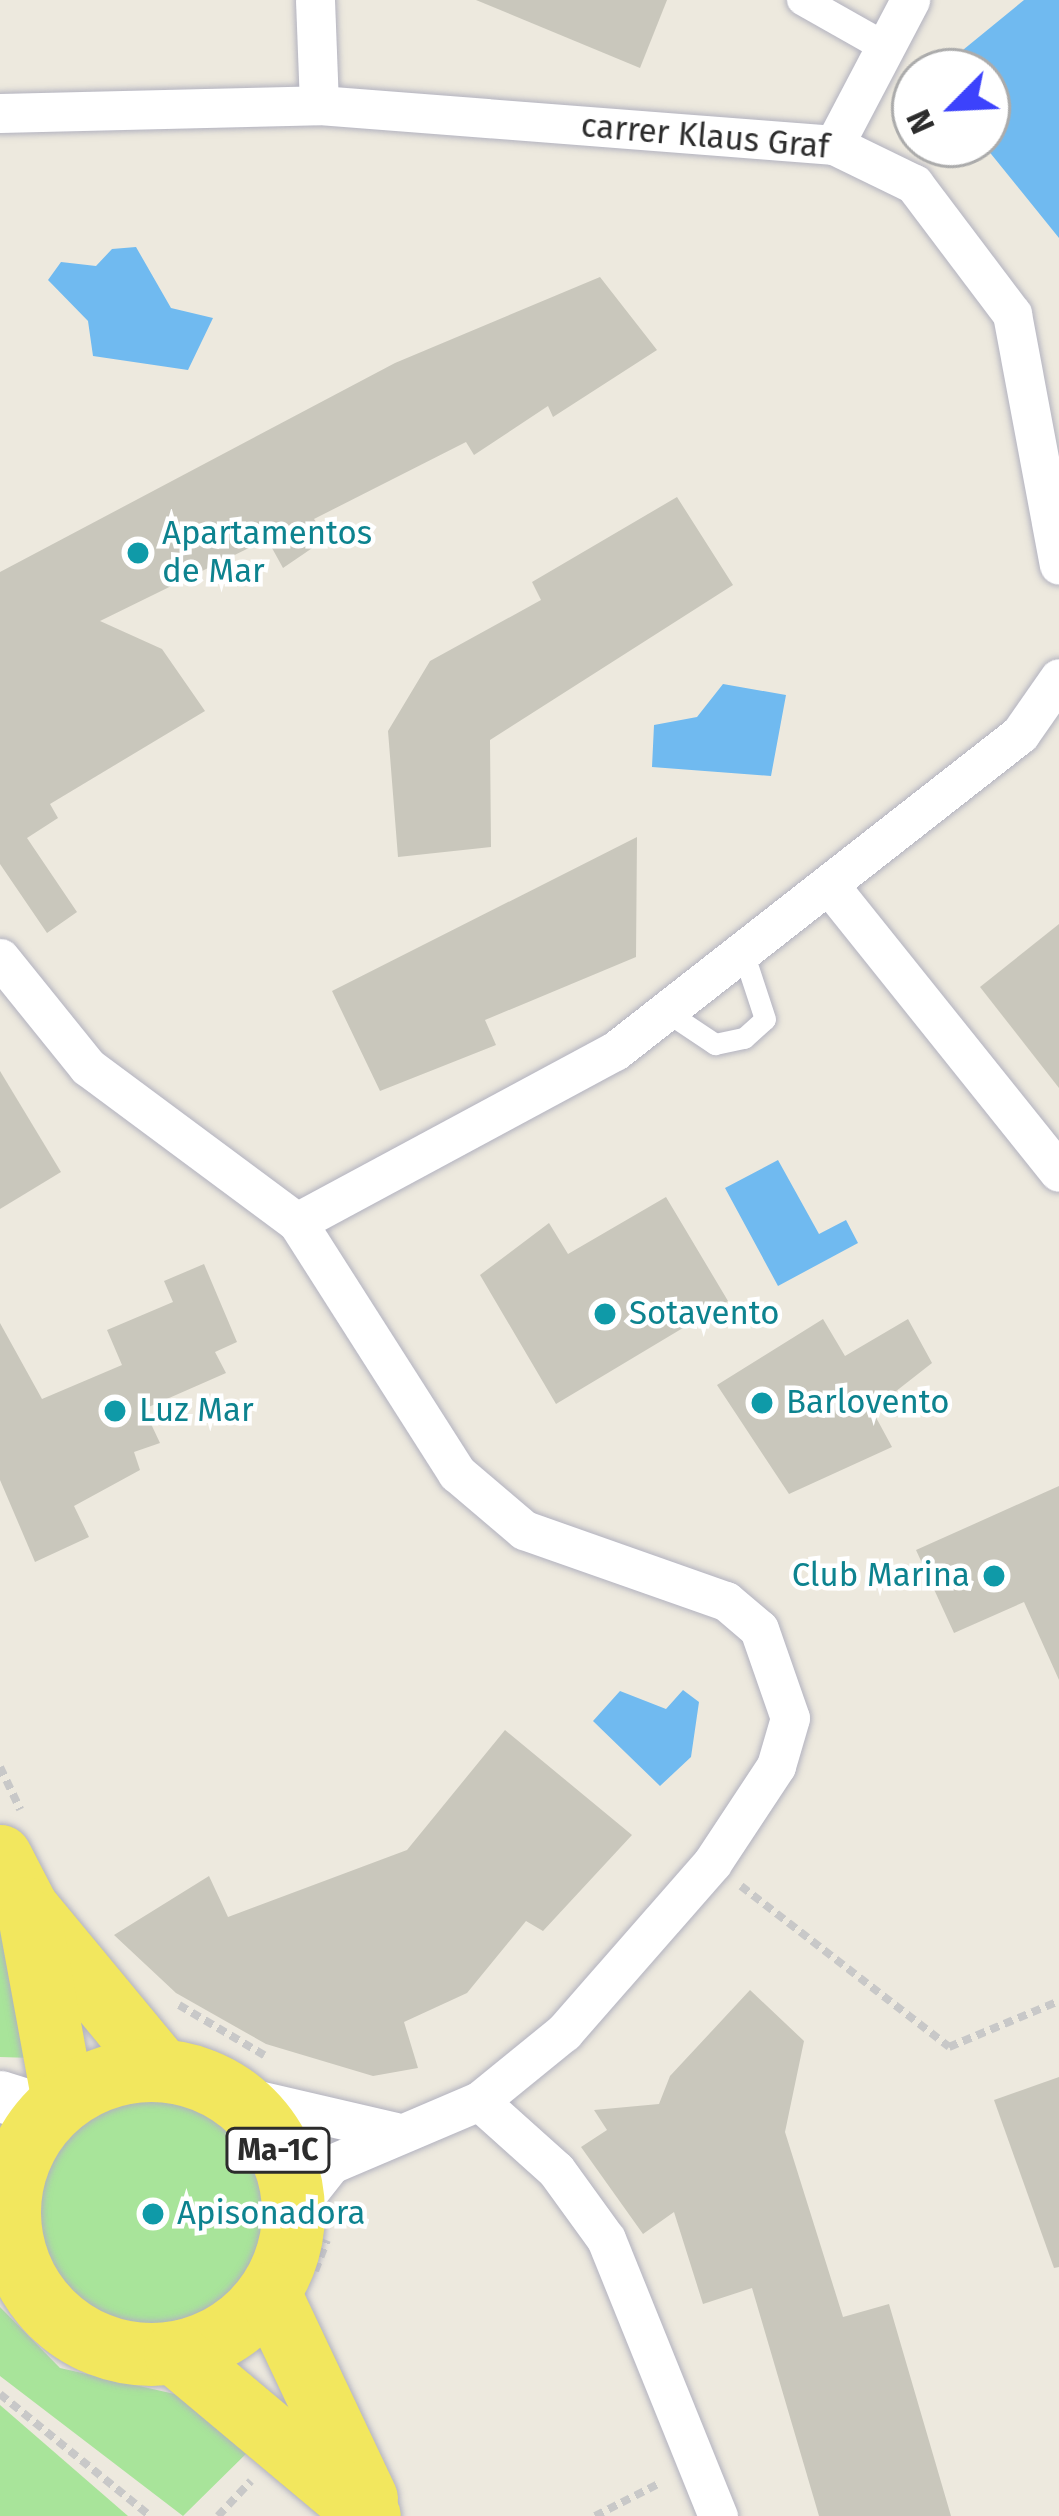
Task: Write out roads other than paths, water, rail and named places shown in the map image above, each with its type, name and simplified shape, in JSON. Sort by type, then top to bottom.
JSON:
[{"type":"main road","points":[[13,1882],[160,2069]]},
{"type":"main road","points":[[13,1882],[38,2103],[16,2166],[7,2248],[60,2322],[134,2354],[175,2353],[243,2322],[269,2294],[372,2516]]},
{"type":"main road","name":"Ma-1C","points":[[38,2103],[112,2074],[160,2069],[232,2094],[276,2146],[293,2212],[269,2294]]},
{"type":"main road","points":[[175,2353],[372,2516]]},
{"type":"street","points":[[315,0],[319,105]]},
{"type":"street","points":[[802,0],[886,48]]},
{"type":"street","points":[[834,145],[910,0]]},
{"type":"street","name":"carrer Klaus Graf","points":[[0,113],[319,105],[834,145],[914,184],[1012,314],[1059,565]]},
{"type":"street","points":[[298,1222],[667,1012],[833,890],[1020,734],[1059,678]]},
{"type":"street","points":[[833,890],[1059,1172]]},
{"type":"street","points":[[0,958],[88,1067],[298,1222],[457,1473],[524,1530],[726,1601],[759,1629],[790,1718],[776,1766],[712,1862],[564,2032],[479,2101],[395,2132],[331,2164],[293,2212]]},
{"type":"street","points":[[232,2094],[395,2132]]},
{"type":"street","points":[[479,2101],[556,2170],[606,2239],[718,2516]]},
{"type":"lane","points":[[667,1012],[715,1044],[743,1038],[765,1018],[744,955]]},
{"type":"water","points":[[1024,0],[1059,0],[1059,238],[1002,168],[1011,168],[1011,48],[965,48]]},
{"type":"water","points":[[136,247],[171,308],[213,318],[188,370],[93,356],[88,321],[48,280],[61,262],[96,266],[112,249]]},
{"type":"water","points":[[723,684],[786,695],[771,776],[652,767],[654,725],[697,717]]},
{"type":"water","points":[[778,1160],[819,1234],[846,1220],[858,1243],[778,1286],[725,1188]]},
{"type":"water","points":[[683,1690],[699,1702],[691,1757],[660,1786],[593,1721],[620,1691],[666,1709]]},
{"type":"place","name":"Apartamentos de Mar","points":[[138,553]]},
{"type":"place","name":"Sotavento","points":[[605,1314]]},
{"type":"place","name":"Barlovento","points":[[762,1403]]},
{"type":"place","name":"Luz Mar","points":[[115,1411]]},
{"type":"place","name":"Club Marina","points":[[994,1576]]},
{"type":"place","name":"Apisonadora","points":[[153,2214]]}]
